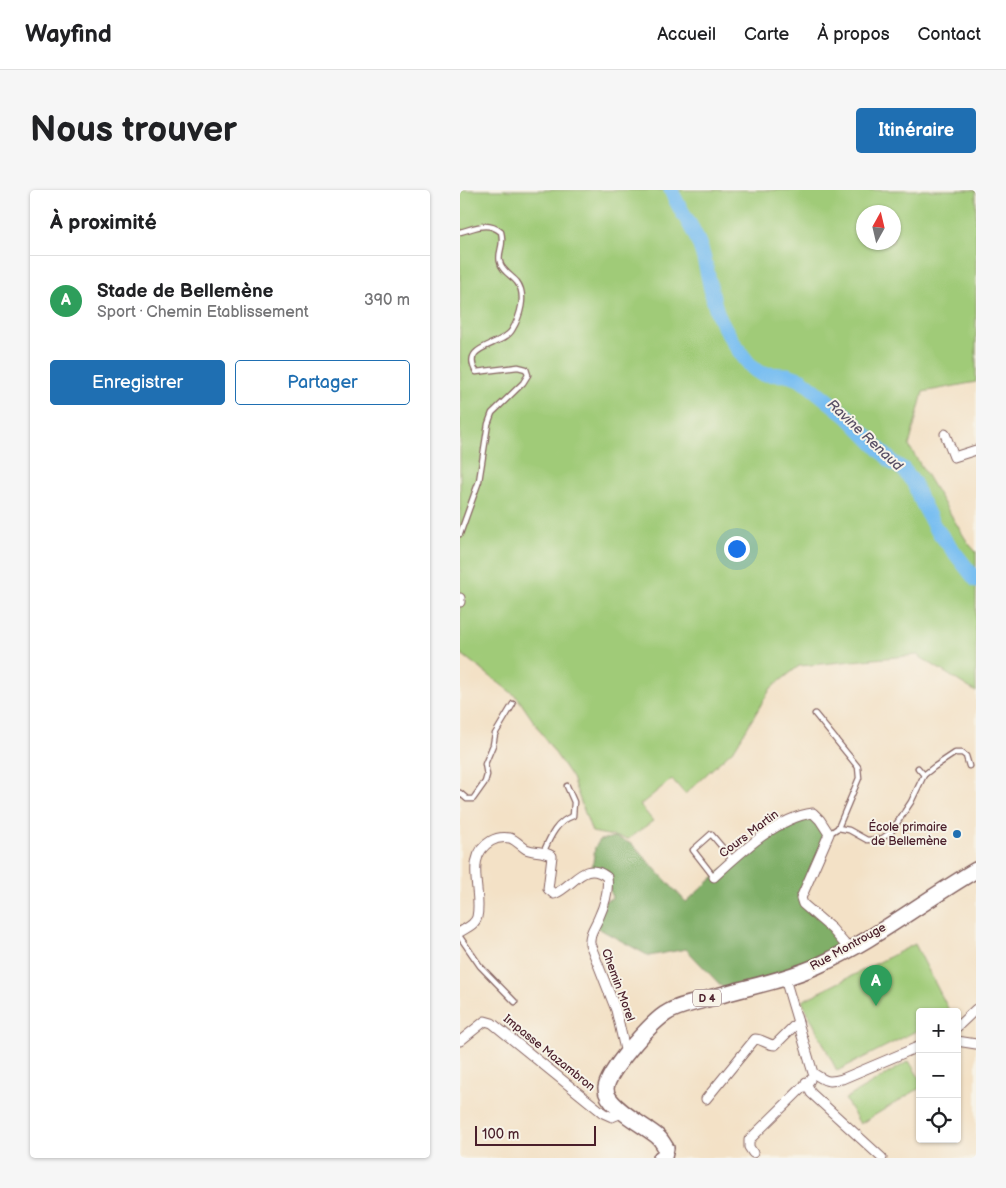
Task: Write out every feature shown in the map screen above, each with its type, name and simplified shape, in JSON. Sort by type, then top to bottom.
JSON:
[{"type":"main road","name":"Rue Montrouge","points":[[661,1158],[664,1157],[666,1148],[658,1137],[610,1101],[606,1089],[608,1079],[626,1054],[656,1022],[673,1009],[727,992],[782,978],[818,965],[849,949],[976,870]]},
{"type":"street","points":[[945,434],[954,457],[976,450]]},
{"type":"street","name":"Cours Martin","points":[[714,877],[776,827],[801,815],[813,813],[829,834]]},
{"type":"street","points":[[829,834],[801,898],[803,904],[832,929],[849,949]]},
{"type":"street","points":[[460,932],[474,923],[477,918],[476,863],[478,853],[484,846],[497,839],[510,838],[528,850],[544,851]]},
{"type":"street","name":"Chemin Morel","points":[[544,851],[552,856],[548,889],[554,894],[568,886],[582,873],[592,870],[601,872],[607,877],[609,888],[598,919],[589,936],[590,944],[616,1010],[626,1054]]},
{"type":"street","points":[[782,978],[786,982],[813,1073],[825,1081],[842,1080],[916,1048]]},
{"type":"street","points":[[961,1023],[976,1009]]},
{"type":"street","name":"Impasse Mazambron","points":[[460,1041],[485,1021],[492,1023],[602,1113],[612,1117],[624,1112]]},
{"type":"street","points":[[706,1099],[755,1039],[775,1045],[798,1022]]},
{"type":"street","points":[[961,1041],[976,1044]]},
{"type":"street","points":[[753,1153],[749,1147],[749,1140],[812,1077],[813,1073]]},
{"type":"street","points":[[806,1082],[811,1093],[882,1158]]},
{"type":"lane","points":[[460,232],[488,225],[495,227],[501,232],[503,246],[499,256],[500,264],[518,284],[522,299],[521,308],[512,331],[506,337],[481,348],[474,354],[471,362],[472,366],[476,372],[518,367],[526,369],[528,375],[523,383],[492,413],[488,424],[480,481],[460,534]]},
{"type":"lane","points":[[460,793],[467,799],[472,799],[485,782],[485,764],[493,746],[495,734],[513,704]]},
{"type":"lane","points":[[815,714],[858,767],[859,778],[838,828],[829,834]]},
{"type":"lane","points":[[838,828],[849,830],[867,840],[881,839],[891,832],[911,802],[924,775],[955,753],[962,753],[966,756],[970,766]]},
{"type":"lane","points":[[918,768],[924,775]]},
{"type":"lane","points":[[544,851],[553,832],[564,818],[573,816],[574,802],[567,786]]},
{"type":"lane","points":[[714,877],[693,850],[711,834],[733,860]]},
{"type":"lane","points":[[460,938],[480,966],[515,1002]]},
{"type":"green space","points":[[460,190],[976,190],[976,382],[923,392],[909,446],[968,543],[976,552],[976,692],[917,655],[799,666],[771,688],[735,748],[685,794],[672,779],[640,805],[653,821],[628,839],[592,832],[572,778],[517,697],[460,653]]},
{"type":"green space","points":[[813,813],[829,834],[801,898],[849,949],[727,992],[686,949],[649,956],[594,926],[605,901],[612,898],[607,877],[592,870],[595,847],[600,840],[615,837],[632,844],[686,902],[733,860],[776,827]]},
{"type":"green space","points":[[915,944],[948,1008],[916,1008],[916,1031],[837,1071],[802,1001]]},
{"type":"green space","points":[[909,1061],[916,1072],[916,1090],[860,1124],[845,1099]]},
{"type":"waterway","name":"Ravine Renaud","points":[[671,190],[695,234],[719,317],[730,338],[747,361],[755,370],[762,374],[788,375],[802,380],[848,417],[893,463],[903,469],[914,483],[934,526],[976,580]]},
{"type":"place","name":"École primaire de Bellemène","points":[[957,834]]},
{"type":"place","name":"Stade de Bellemène","points":[[876,1006]]}]
